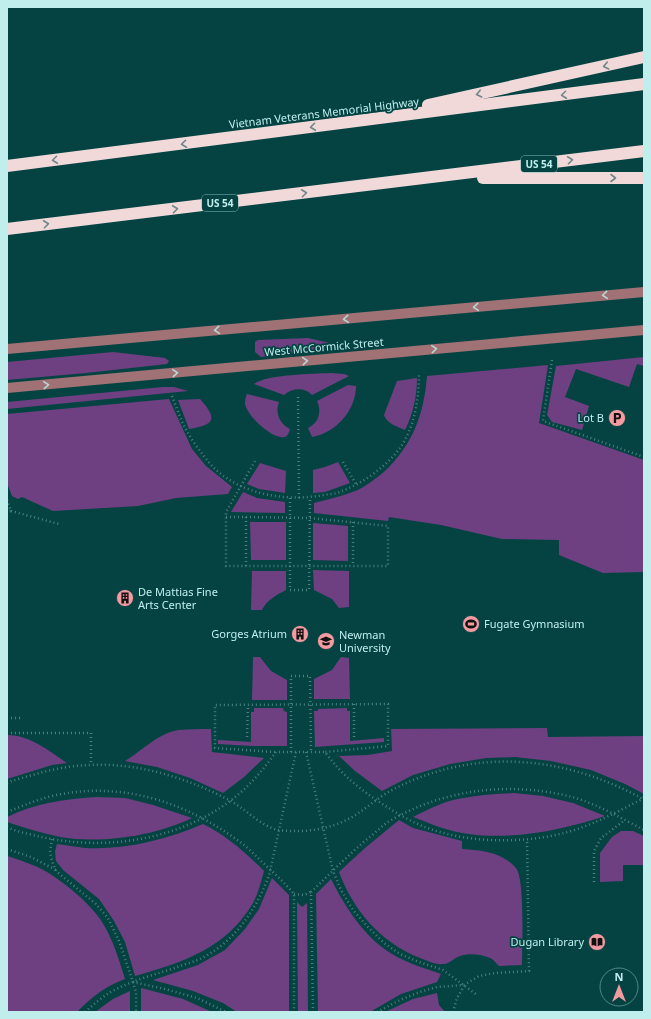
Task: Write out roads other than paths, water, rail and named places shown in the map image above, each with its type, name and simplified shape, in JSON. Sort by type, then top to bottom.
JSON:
[{"type":"highway","points":[[351,122],[644,57]]},
{"type":"highway","name":"Vietnam Veterans Memorial Highway","points":[[7,166],[644,84]]},
{"type":"highway","name":"US 54","points":[[7,229],[434,178],[644,151]]},
{"type":"highway","points":[[434,178],[644,178]]},
{"type":"street","points":[[7,349],[644,292]]},
{"type":"street","name":"West McCormick Street","points":[[7,388],[644,330]]},
{"type":"place","name":"Lot B","points":[[617,418]]},
{"type":"place","name":"De Mattias Fine Arts Center","points":[[125,598]]},
{"type":"place","name":"Fugate Gymnasium","points":[[471,624]]},
{"type":"place","name":"Gorges Atrium","points":[[300,634]]},
{"type":"place","name":"Newman University","points":[[326,641]]},
{"type":"place","name":"Dugan Library","points":[[597,942]]}]
